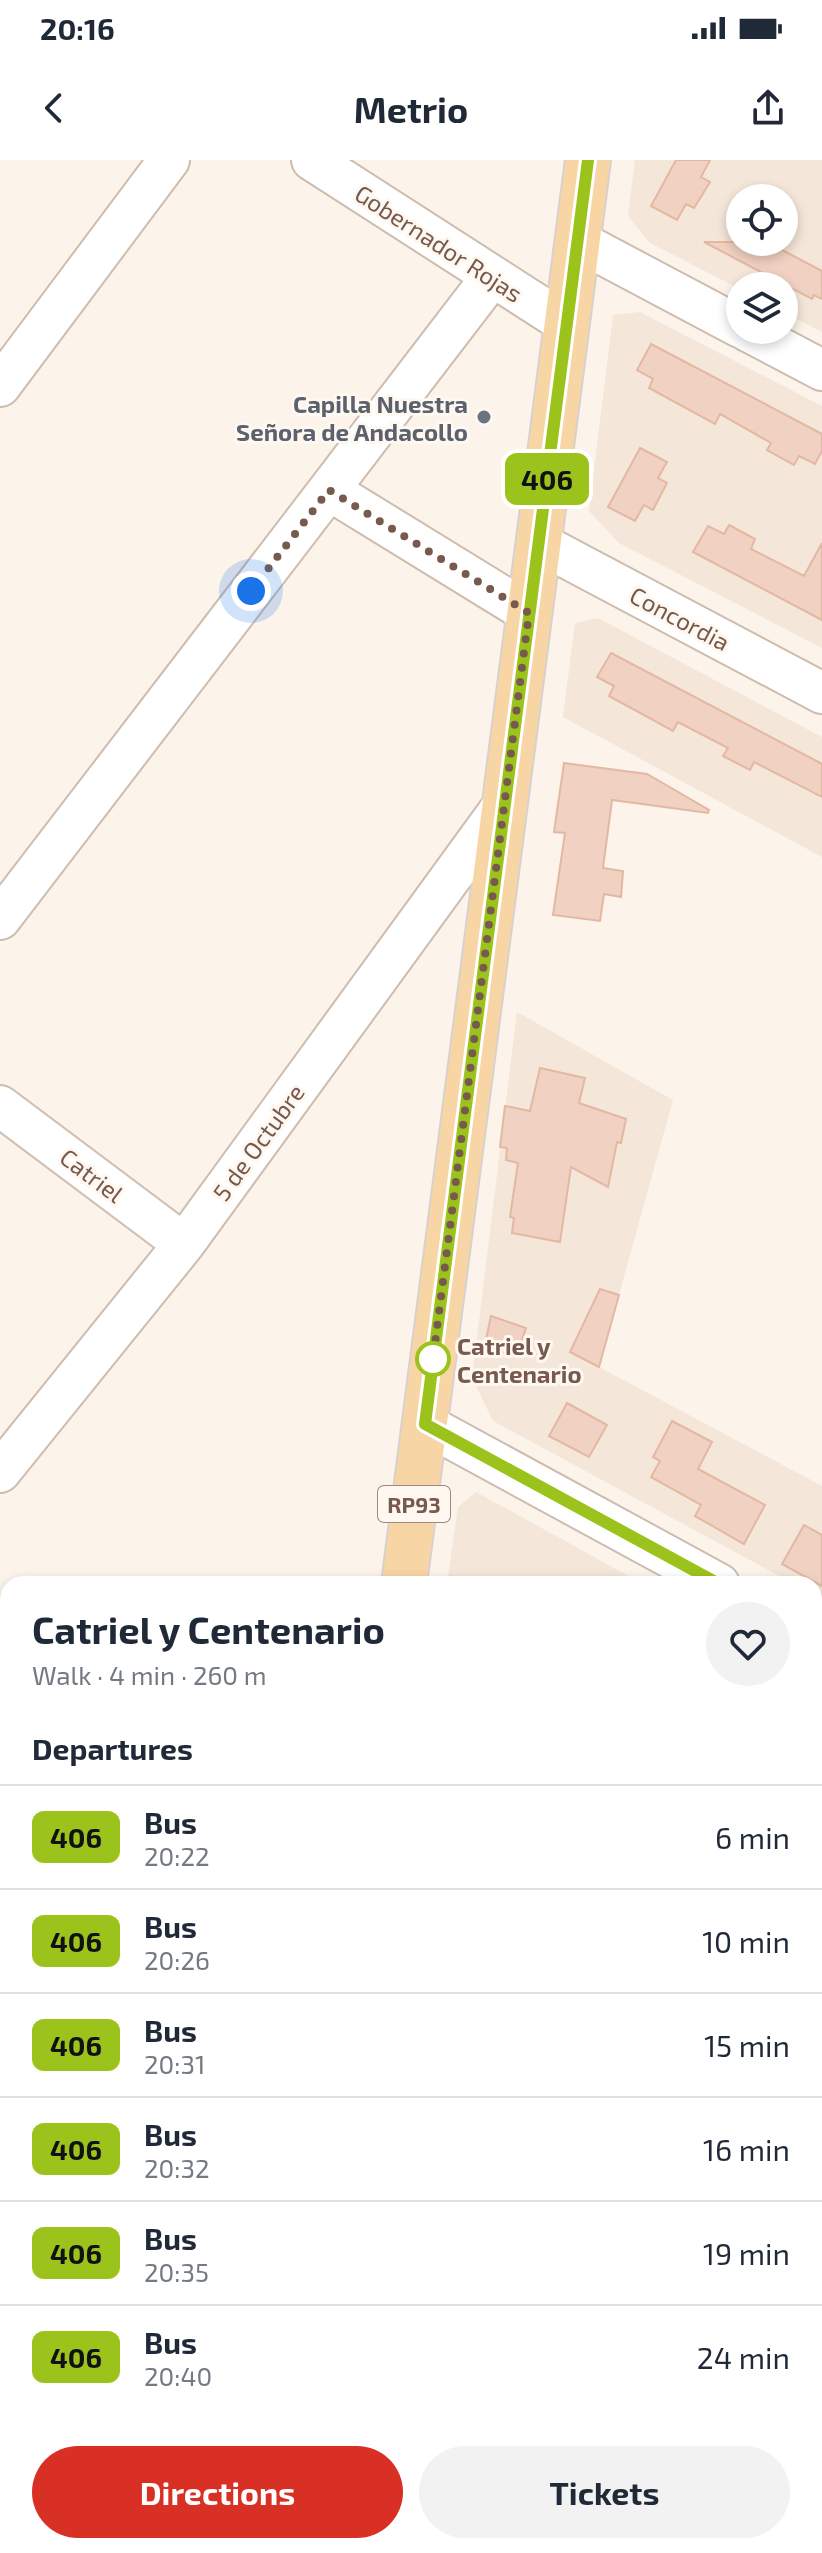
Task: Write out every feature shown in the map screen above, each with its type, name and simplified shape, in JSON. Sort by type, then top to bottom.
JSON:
[{"type":"main road","name":"RP93","points":[[405,1576],[588,160]]},
{"type":"street","points":[[0,386],[169,160]]},
{"type":"street","name":"Gobernador Rojas","points":[[312,160],[491,278],[567,324]]},
{"type":"street","points":[[578,241],[726,320]]},
{"type":"street","points":[[0,919],[491,278]]},
{"type":"street","points":[[773,344],[822,370]]},
{"type":"street","points":[[329,490],[529,613]]},
{"type":"street","name":"Concordia","points":[[539,543],[822,693]]},
{"type":"street","name":"5 de Octubre","points":[[0,1472],[184,1244],[505,803]]},
{"type":"street","name":"Catriel","points":[[0,1106],[184,1244]]},
{"type":"street","points":[[425,1424],[704,1576]]},
{"type":"shaded area","points":[[635,160],[822,160],[822,332],[798,319],[798,272],[726,272],[726,282],[650,243],[628,216]]},
{"type":"shaded area","points":[[640,312],[822,406],[822,648],[619,543],[589,511],[613,315]]},
{"type":"shaded area","points":[[598,618],[822,737],[822,857],[563,717],[575,623]]},
{"type":"shaded area","points":[[517,1012],[673,1100],[599,1367],[822,1486],[822,1576],[779,1576],[493,1421],[472,1378]]},
{"type":"shaded area","points":[[476,1492],[628,1576],[448,1576],[458,1507]]},
{"type":"building","points":[[676,160],[710,160],[701,177],[710,182],[694,208],[686,204],[677,220],[651,206]]},
{"type":"building","points":[[704,242],[726,242],[726,254]]},
{"type":"building","points":[[731,256],[794,256],[822,271],[822,299],[814,295],[812,299],[798,292],[798,272],[761,272]]},
{"type":"building","points":[[651,344],[822,434],[822,451],[815,464],[799,456],[794,465],[767,450],[771,443],[720,414],[715,424],[649,388],[653,379],[637,370]]},
{"type":"building","points":[[640,448],[667,462],[658,478],[667,483],[653,510],[644,505],[635,521],[608,507]]},
{"type":"building","points":[[729,525],[755,539],[751,549],[804,576],[822,543],[822,620],[693,552],[708,526],[724,534]]},
{"type":"building","points":[[611,653],[822,764],[822,797],[754,762],[750,770],[723,756],[728,748],[678,722],[673,731],[609,696],[614,686],[597,677]]},
{"type":"building","points":[[564,763],[647,774],[709,810],[708,813],[612,800],[603,868],[623,871],[621,897],[604,894],[600,921],[553,915],[565,833],[554,832]]},
{"type":"building","points":[[540,1068],[585,1078],[579,1103],[626,1119],[621,1143],[617,1142],[608,1187],[571,1167],[560,1242],[512,1233],[514,1218],[510,1217],[518,1163],[506,1160],[507,1148],[500,1147],[505,1106],[530,1111]]},
{"type":"building","points":[[600,1289],[619,1295],[599,1367],[570,1352]]},
{"type":"building","points":[[491,1316],[526,1328],[517,1355],[484,1349]]},
{"type":"building","points":[[567,1403],[607,1425],[589,1457],[549,1436]]},
{"type":"building","points":[[672,1421],[712,1442],[698,1469],[765,1505],[744,1544],[695,1516],[701,1505],[651,1477],[660,1461],[653,1457]]},
{"type":"building","points":[[804,1525],[822,1535],[822,1576],[804,1576],[782,1564]]},
{"type":"bus line","name":"406","points":[[588,160],[425,1424],[704,1576]]},
{"type":"place","name":"Capilla Nuestra Señora de Andacollo","points":[[484,417]]},
{"type":"place","name":"Catriel y Centenario","points":[[433,1359]]},
{"type":"route","points":[[251,591],[329,490],[529,613],[433,1359]]}]
